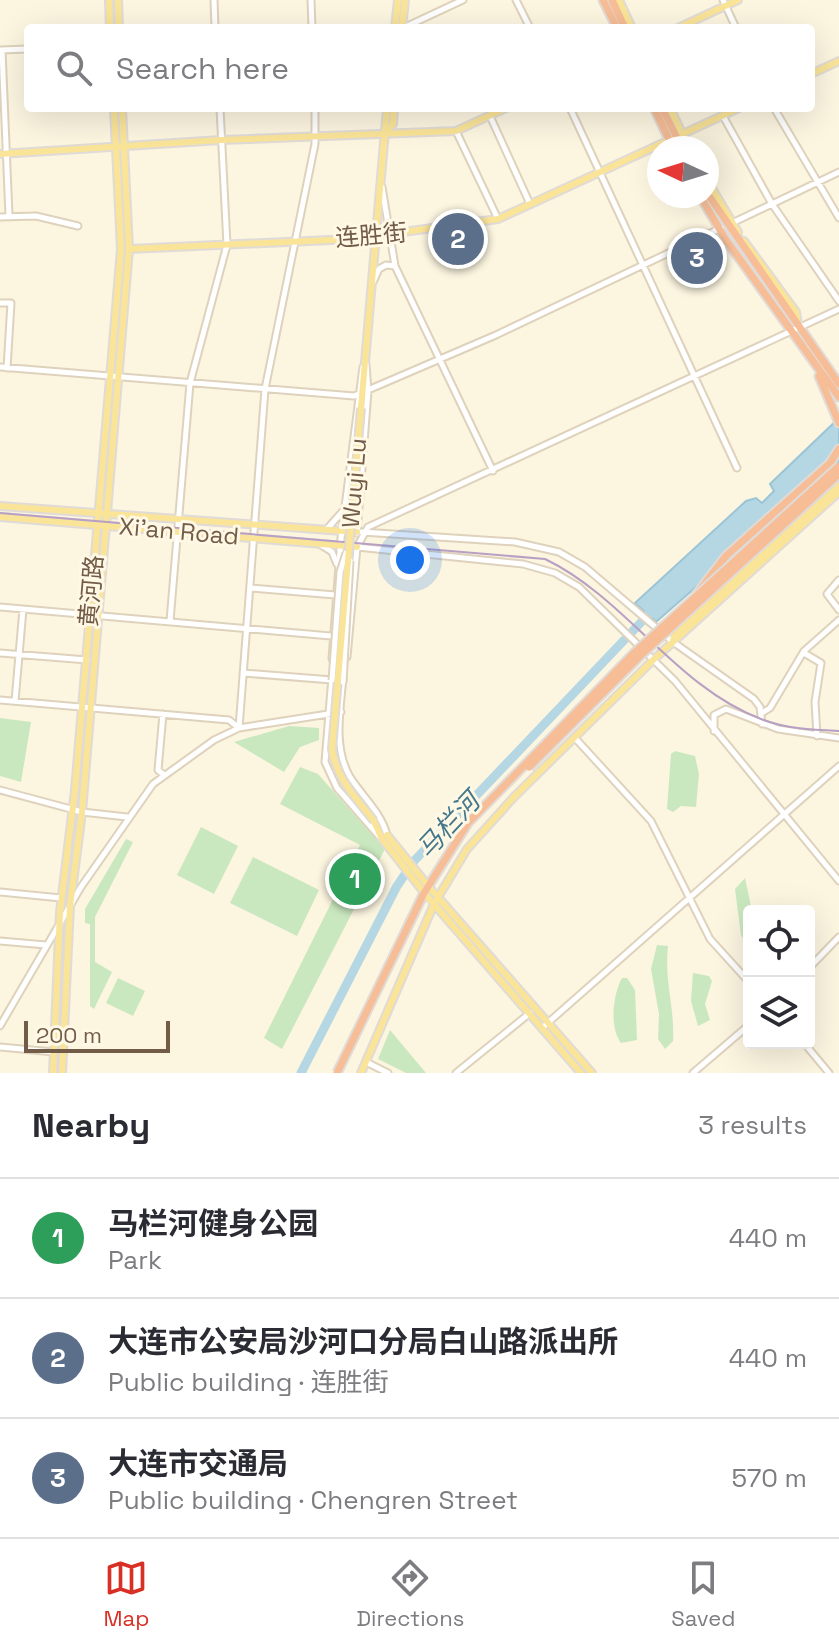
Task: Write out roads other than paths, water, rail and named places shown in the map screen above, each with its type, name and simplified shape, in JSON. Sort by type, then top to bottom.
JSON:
[{"type":"highway","points":[[603,0],[615,24]]},
{"type":"highway","points":[[612,0],[623,24]]},
{"type":"highway","points":[[657,112],[673,136]]},
{"type":"highway","points":[[664,112],[674,136]]},
{"type":"highway","points":[[710,208],[726,226]]},
{"type":"highway","points":[[716,208],[795,329],[839,384]]},
{"type":"highway","points":[[795,329],[839,423]]},
{"type":"highway","points":[[809,356],[839,397]]},
{"type":"highway","points":[[695,596],[726,556],[830,463],[839,449]]},
{"type":"highway","points":[[340,1073],[424,893],[468,823],[695,596],[839,466]]},
{"type":"highway","points":[[340,1073],[428,894],[471,826],[639,657],[839,474]]},
{"type":"main road","points":[[109,0],[110,24]]},
{"type":"main road","points":[[118,0],[119,24]]},
{"type":"main road","points":[[395,24],[398,0]]},
{"type":"main road","points":[[403,24],[405,0]]},
{"type":"main road","points":[[619,0],[630,24]]},
{"type":"main road","points":[[686,24],[725,3],[738,0]]},
{"type":"main road","points":[[815,72],[839,61]]},
{"type":"main road","name":"黄河路","points":[[115,112],[120,147]]},
{"type":"main road","name":"黄河路","points":[[53,1073],[61,898],[73,810],[97,513],[125,249],[120,147],[122,112]]},
{"type":"main road","points":[[386,133],[387,112]]},
{"type":"main road","points":[[386,133],[393,124],[394,112]]},
{"type":"main road","points":[[3,154],[221,140],[456,131],[498,112]]},
{"type":"main road","points":[[671,112],[675,136]]},
{"type":"main road","name":"连胜街","points":[[684,136],[731,112]]},
{"type":"main road","name":"Wuyi Lu","points":[[386,133],[332,749],[334,764],[343,782],[434,898]]},
{"type":"main road","name":"连胜街","points":[[125,249],[389,236],[498,219],[647,152]]},
{"type":"main road","points":[[719,208],[726,226],[796,312],[795,329]]},
{"type":"main road","name":"黄河路","points":[[62,1073],[70,906],[91,708],[113,376]]},
{"type":"main road","points":[[673,642],[674,635],[706,604],[839,486]]},
{"type":"main road","points":[[361,1073],[434,898],[483,830],[652,661],[839,492]]},
{"type":"main road","name":"Xi'an Road","points":[[0,506],[360,532]]},
{"type":"main road","name":"Xi'an Road","points":[[0,517],[357,547]]},
{"type":"main road","points":[[434,898],[581,1073]]},
{"type":"main road","points":[[434,898],[592,1073]]},
{"type":"street","points":[[214,0],[215,24]]},
{"type":"street","points":[[311,0],[312,24]]},
{"type":"street","points":[[412,24],[463,0]]},
{"type":"street","points":[[516,0],[528,24]]},
{"type":"street","points":[[725,3],[734,24]]},
{"type":"street","points":[[9,216],[3,154],[1,50],[24,49]]},
{"type":"street","points":[[170,621],[190,383],[227,245],[220,112]]},
{"type":"street","points":[[239,728],[265,389],[316,137],[315,112]]},
{"type":"street","points":[[572,112],[737,468]]},
{"type":"street","points":[[776,112],[839,218]]},
{"type":"street","points":[[490,116],[530,204]]},
{"type":"street","points":[[723,116],[772,204],[839,301]]},
{"type":"street","points":[[456,131],[498,219]]},
{"type":"street","points":[[0,303],[11,303],[4,368],[265,389],[363,392],[438,361],[839,172]]},
{"type":"street","points":[[382,184],[395,266],[493,471]]},
{"type":"street","points":[[0,217],[36,216],[78,226]]},
{"type":"street","points":[[373,283],[379,269],[386,265],[395,266]]},
{"type":"street","points":[[340,544],[374,525],[839,309]]},
{"type":"street","points":[[332,680],[331,636],[340,544],[363,392]]},
{"type":"street","points":[[343,682],[360,532],[358,512],[363,392]]},
{"type":"street","points":[[323,531],[339,518],[345,502]]},
{"type":"street","points":[[358,512],[363,522],[374,525]]},
{"type":"street","points":[[360,532],[544,547],[585,567],[673,642],[754,699],[762,713],[762,724]]},
{"type":"street","points":[[307,541],[330,549],[338,569]]},
{"type":"street","points":[[357,547],[544,569],[579,587],[675,681],[839,881]]},
{"type":"street","points":[[348,548],[340,572],[324,754],[329,774],[384,837]]},
{"type":"street","points":[[348,548],[352,573],[339,748],[342,762],[382,821],[384,837]]},
{"type":"street","points":[[355,575],[362,552],[372,548]]},
{"type":"street","points":[[839,580],[827,594],[839,610]]},
{"type":"street","points":[[250,588],[335,595]]},
{"type":"street","points":[[0,607],[331,636]]},
{"type":"street","points":[[15,701],[23,609]]},
{"type":"street","points":[[762,713],[770,708],[804,653],[839,620]]},
{"type":"street","points":[[0,653],[94,661]]},
{"type":"street","points":[[804,653],[821,663],[815,702],[817,736]]},
{"type":"street","points":[[243,673],[332,680]]},
{"type":"street","points":[[0,700],[229,720],[239,728]]},
{"type":"street","points":[[714,732],[714,715],[722,710],[762,724],[839,738]]},
{"type":"street","points":[[0,1026],[46,945],[127,817],[164,775],[214,740],[239,728],[341,712]]},
{"type":"street","points":[[163,714],[158,770],[164,775]]},
{"type":"street","points":[[575,738],[651,821],[710,939],[744,977]]},
{"type":"street","points":[[542,1028],[839,766]]},
{"type":"street","points":[[0,790],[82,812],[127,817]]},
{"type":"street","points":[[0,892],[61,898]]},
{"type":"street","points":[[815,962],[839,937]]},
{"type":"street","points":[[0,941],[46,945]]},
{"type":"street","points":[[456,1073],[530,1013]]},
{"type":"street","points":[[693,1073],[743,1030]]},
{"type":"street","points":[[0,1047],[54,1052]]},
{"type":"street","points":[[809,1049],[829,1073]]},
{"type":"street","points":[[366,1062],[388,1073]]},
{"type":"water","points":[[839,418],[839,462],[656,622],[635,603],[746,501],[756,498],[762,503],[774,491],[770,484]]},
{"type":"waterway","name":"马栏河","points":[[301,1073],[397,886],[414,861],[648,615]]},
{"type":"tram line","points":[[0,513],[545,559],[601,596],[677,665],[731,705],[780,725],[839,731]]},
{"type":"place","name":"大连市公安局沙河口分局白山路派出所","points":[[458,239]]},
{"type":"place","name":"大连市交通局","points":[[697,258]]},
{"type":"place","name":"马栏河健身公园","points":[[355,879]]}]
